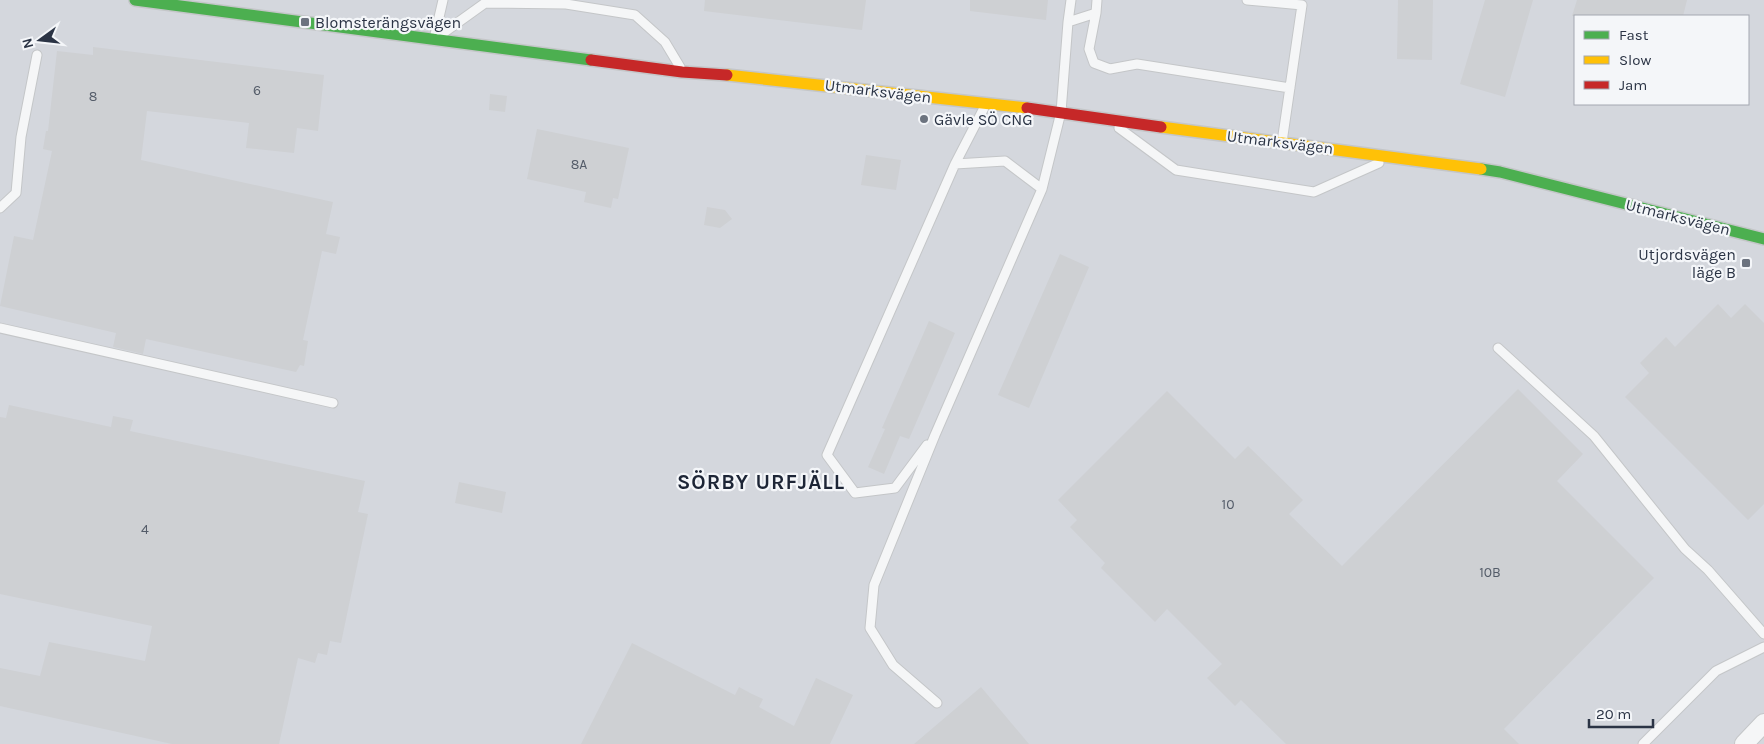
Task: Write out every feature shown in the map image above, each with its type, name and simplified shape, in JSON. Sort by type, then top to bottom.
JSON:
[{"type":"street","name":"Utmarksvägen","points":[[135,0],[682,72],[744,76],[1061,112],[1500,172],[1764,239]]},
{"type":"street","points":[[1744,744],[1764,723]]},
{"type":"lane","points":[[434,39],[444,0]]},
{"type":"lane","points":[[937,703],[893,666],[870,628],[874,585],[935,435],[1042,189],[1061,112],[1071,0]]},
{"type":"lane","points":[[1097,0],[1089,49],[1094,63],[1110,70],[1137,64],[1290,88]]},
{"type":"lane","points":[[1247,0],[1306,3],[1282,142]]},
{"type":"lane","points":[[434,39],[485,2],[566,4],[635,15],[665,42],[682,72]]},
{"type":"lane","points":[[1068,22],[1096,13]]},
{"type":"lane","points":[[0,208],[16,193],[21,136],[37,55]]},
{"type":"lane","points":[[935,435],[895,488],[855,493],[826,455],[955,164],[986,104]]},
{"type":"lane","points":[[1109,120],[1176,170],[1314,192],[1392,157]]},
{"type":"lane","points":[[955,164],[1005,161],[1042,189]]},
{"type":"lane","points":[[0,328],[333,403]]},
{"type":"lane","points":[[1498,348],[1594,436],[1685,549],[1708,570],[1764,634]]},
{"type":"lane","points":[[1643,744],[1716,671],[1764,647]]},
{"type":"shaded area","points":[[0,0],[1764,0],[1764,744],[0,744]]},
{"type":"building","points":[[705,0],[866,0],[862,30],[704,11]]},
{"type":"building","points":[[970,0],[1048,0],[1046,20],[970,11]]},
{"type":"building","points":[[1398,0],[1433,0],[1432,60],[1397,59]]},
{"type":"building","points":[[1485,0],[1533,0],[1505,97],[1460,84]]},
{"type":"building","points":[[1577,0],[1687,0],[1683,15],[1572,16]]},
{"type":"building","points":[[93,47],[324,75],[318,131],[297,128],[294,153],[246,148],[249,123],[147,111],[141,160],[333,202],[326,234],[340,237],[336,254],[322,251],[303,340],[308,341],[304,366],[300,365],[296,372],[146,339],[143,354],[113,347],[116,333],[0,306],[14,236],[33,240],[52,151],[43,149],[46,131],[48,131],[57,51],[93,55]]},
{"type":"building","points":[[490,94],[507,96],[505,112],[489,110]]},
{"type":"building","points":[[537,129],[629,148],[618,199],[613,198],[611,208],[584,202],[586,192],[527,179]]},
{"type":"building","points":[[866,155],[901,160],[896,190],[861,185]]},
{"type":"building","points":[[707,207],[725,210],[732,219],[720,228],[704,225]]},
{"type":"building","points":[[1060,254],[1089,267],[1029,408],[998,395]]},
{"type":"building","points":[[1718,304],[1731,318],[1745,304],[1764,323],[1764,504],[1748,520],[1625,397],[1649,373],[1640,363],[1666,337],[1675,347]]},
{"type":"building","points":[[929,321],[955,333],[909,439],[900,436],[884,474],[868,467],[885,429],[882,428]]},
{"type":"building","points":[[1518,389],[1583,454],[1557,481],[1654,578],[1504,729],[1519,744],[1286,744],[1241,700],[1235,706],[1207,678],[1222,664],[1167,609],[1155,622],[1101,568],[1105,563],[1070,527],[1077,520],[1058,500],[1167,391],[1235,459],[1248,446],[1303,500],[1289,514],[1342,566]]},
{"type":"building","points":[[9,405],[111,427],[113,416],[133,420],[130,431],[365,481],[358,512],[368,514],[341,643],[330,641],[327,655],[318,653],[315,663],[298,658],[279,744],[172,744],[0,706],[0,668],[40,676],[49,642],[145,661],[152,626],[0,594],[0,417],[6,418]]},
{"type":"building","points":[[459,482],[506,492],[502,513],[455,503]]},
{"type":"building","points":[[632,643],[735,695],[739,687],[763,699],[759,707],[794,726],[816,678],[853,695],[830,744],[581,744]]},
{"type":"building","points":[[981,687],[1029,744],[914,744]]},
{"type":"traffic: fast","points":[[135,0],[591,60]]},
{"type":"traffic: fast","points":[[1481,169],[1500,172],[1764,239]]},
{"type":"traffic: slow","points":[[727,75],[1027,108]]},
{"type":"traffic: slow","points":[[1161,127],[1481,169]]},
{"type":"traffic: jam","points":[[591,60],[682,72],[727,75]]},
{"type":"traffic: jam","points":[[1027,108],[1161,127]]},
{"type":"place","name":"Blomsterängsvägen","points":[[305,22]]},
{"type":"place","name":"Gävle SÖ CNG","points":[[924,119]]},
{"type":"place","name":"Utjordsvägen läge B","points":[[1746,263]]},
{"type":"district","name":"SÖRBY URFJÄLL","points":[[761,482]]}]
